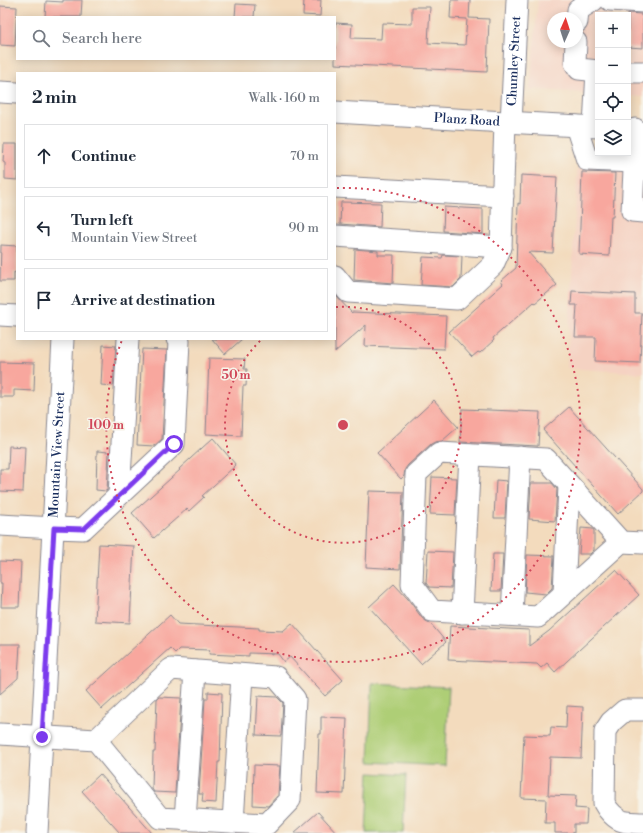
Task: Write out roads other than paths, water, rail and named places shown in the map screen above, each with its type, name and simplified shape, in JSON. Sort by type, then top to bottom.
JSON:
[{"type":"street","name":"Chumley Street","points":[[501,247],[503,196],[517,0]]},
{"type":"street","points":[[578,12],[578,10],[594,0]]},
{"type":"street","points":[[610,0],[643,2]]},
{"type":"street","points":[[575,48],[574,63],[579,69],[595,71]]},
{"type":"street","points":[[631,72],[643,72]]},
{"type":"street","points":[[596,84],[587,160],[637,175]]},
{"type":"street","points":[[0,92],[16,93]]},
{"type":"street","name":"Planz Road","points":[[336,112],[590,126]]},
{"type":"street","points":[[635,129],[637,175],[632,211],[643,212]]},
{"type":"street","points":[[336,188],[503,196]]},
{"type":"street","points":[[336,236],[501,247],[493,265],[457,298],[348,292],[336,277]]},
{"type":"street","points":[[0,315],[16,316]]},
{"type":"street","name":"Mountain View Street","points":[[37,833],[64,340]]},
{"type":"street","points":[[120,495],[128,340]]},
{"type":"street","points":[[0,525],[84,529],[174,444],[178,340]]},
{"type":"street","points":[[621,542],[546,459],[439,453],[416,474],[412,584],[432,611],[538,617],[621,542],[643,543]]},
{"type":"street","points":[[462,613],[470,455]]},
{"type":"street","points":[[512,615],[520,458]]},
{"type":"street","points":[[564,593],[569,486]]},
{"type":"street","points":[[0,734],[96,740],[171,669],[276,677],[295,699],[290,800],[267,824],[160,818],[96,740]]},
{"type":"street","points":[[185,820],[195,671]]},
{"type":"street","points":[[233,822],[242,675]]},
{"type":"street","points":[[643,710],[625,710],[611,722],[605,731],[604,803],[605,807],[623,822],[643,823]]}]
